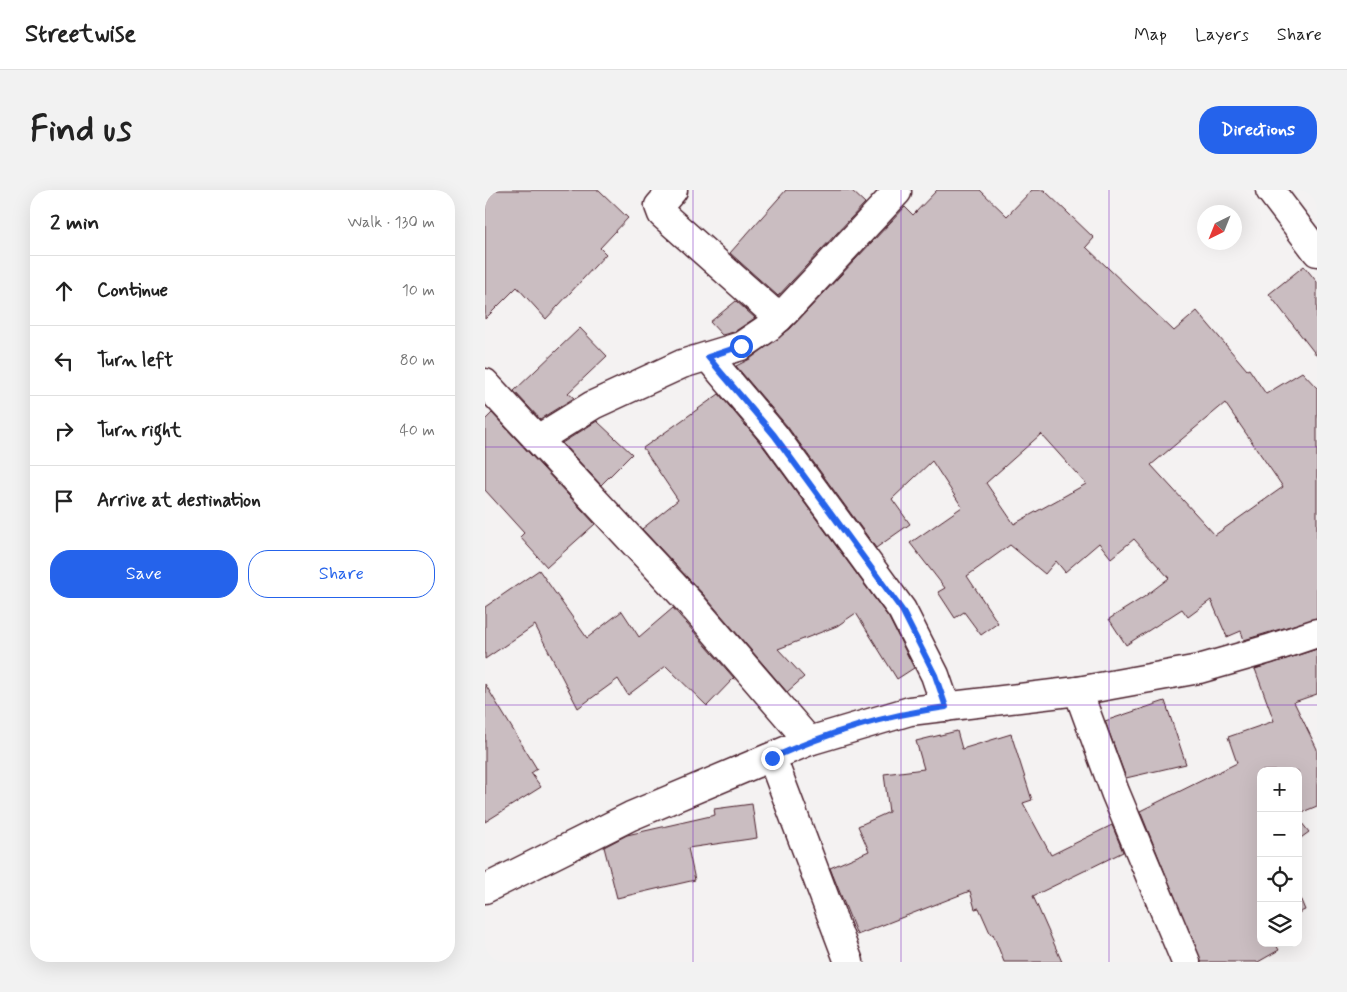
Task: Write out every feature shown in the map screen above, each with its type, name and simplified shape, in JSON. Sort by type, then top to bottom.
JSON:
[{"type":"street","points":[[673,190],[659,206],[663,214],[779,318]]},
{"type":"street","points":[[1270,190],[1317,252]]},
{"type":"street","points":[[538,439],[593,406],[682,364],[741,346],[779,318],[897,192]]},
{"type":"street","points":[[708,357],[774,435],[902,610],[935,675],[946,707]]},
{"type":"street","points":[[485,383],[691,604],[809,741]]},
{"type":"street","points":[[485,889],[631,816],[809,741],[910,712],[1078,691],[1199,669],[1317,633]]},
{"type":"street","points":[[1078,691],[1115,792],[1186,962]]},
{"type":"street","points":[[772,758],[849,962]]},
{"type":"building","points":[[485,190],[599,190],[628,218],[600,248],[606,254],[546,319],[517,287],[485,319]]},
{"type":"building","points":[[786,190],[851,190],[865,203],[778,296],[730,253]]},
{"type":"building","points":[[937,190],[980,190],[1007,216],[1032,190],[1044,190],[1094,238],[1086,247],[1174,331],[1197,311],[1247,370],[1249,369],[1266,394],[1302,372],[1317,388],[1317,618],[1244,640],[1241,631],[1227,637],[1211,600],[1188,617],[1182,609],[1126,645],[1109,619],[1144,597],[1169,578],[1134,539],[1111,558],[1099,543],[1065,572],[1056,561],[1045,574],[1010,545],[967,576],[998,623],[981,635],[964,612],[955,618],[938,592],[945,588],[910,543],[962,507],[932,461],[892,499],[910,524],[876,548],[787,426],[736,366],[750,359],[790,329],[905,207],[913,215]],"holes":[[[1225,403],[1283,487],[1215,535],[1151,465]],[[1041,434],[1086,484],[1014,524],[986,483]]]},
{"type":"building","points":[[1304,266],[1317,282],[1317,356],[1269,294]]},
{"type":"building","points":[[736,301],[755,318],[734,332],[722,335],[710,322]]},
{"type":"building","points":[[580,328],[607,356],[568,393],[574,398],[540,419],[514,391]]},
{"type":"building","points":[[719,394],[762,445],[889,618],[914,668],[897,679],[856,613],[837,626],[778,649],[804,677],[787,692],[703,594],[642,529],[678,500],[643,448]]},
{"type":"building","points":[[492,413],[595,524],[547,567],[520,537],[524,533],[485,490],[485,420]]},
{"type":"building","points":[[597,421],[632,454],[601,485],[562,443]]},
{"type":"building","points":[[539,570],[587,638],[622,611],[639,637],[673,608],[734,678],[707,706],[666,666],[628,695],[618,679],[578,708],[535,625],[485,659],[485,607]]},
{"type":"building","points":[[1317,649],[1317,694],[1294,702],[1317,749],[1317,806],[1302,812],[1302,767],[1257,767],[1257,947],[1277,947],[1279,950],[1258,962],[1201,962],[1140,811],[1237,763],[1228,737],[1274,721],[1255,669]]},
{"type":"building","points":[[485,684],[537,769],[531,773],[541,787],[485,822]]},
{"type":"building","points":[[1165,701],[1186,764],[1126,778],[1105,721]]},
{"type":"building","points":[[957,731],[962,749],[1011,734],[1032,800],[1023,803],[1051,855],[1112,825],[1123,852],[1033,896],[1062,962],[1004,962],[993,934],[991,935],[979,908],[975,909],[970,891],[857,935],[830,868],[869,851],[858,826],[889,812],[884,774],[924,769],[916,741]]},
{"type":"building","points":[[752,804],[757,838],[688,848],[695,880],[617,898],[604,847],[627,835],[715,815],[714,809]]},
{"type":"building","points":[[1302,823],[1309,832],[1302,837]]},
{"type":"route","points":[[741,346],[708,357],[774,435],[902,610],[935,675],[946,707],[910,712],[859,726],[809,741],[772,758]]}]
